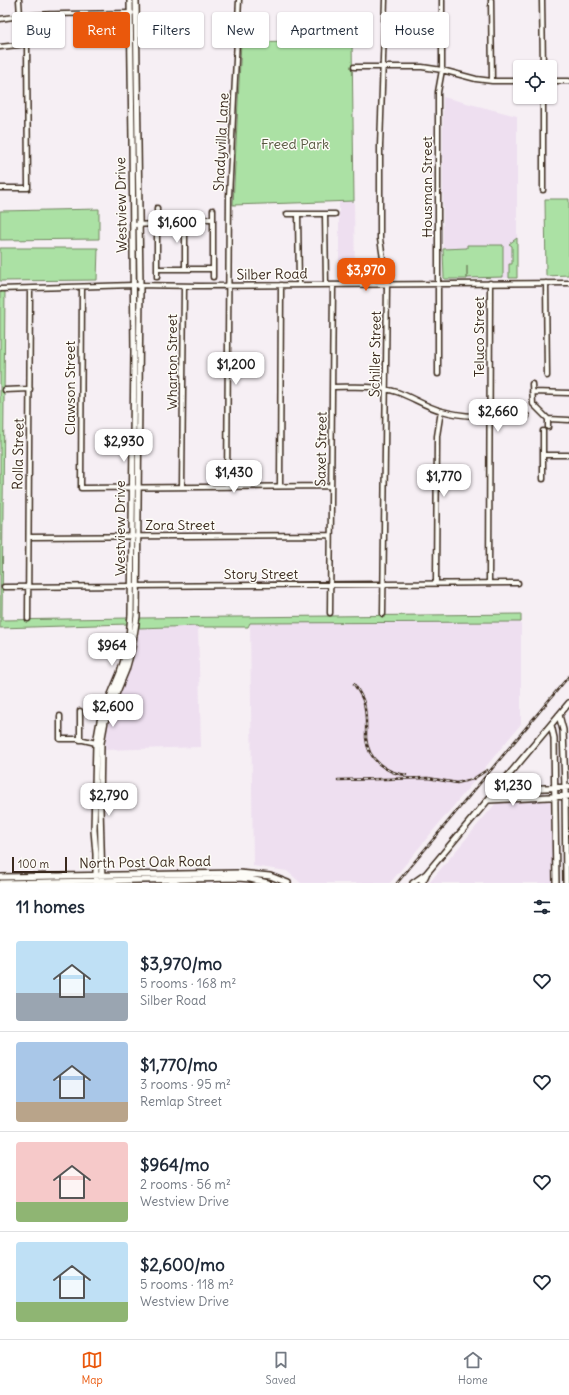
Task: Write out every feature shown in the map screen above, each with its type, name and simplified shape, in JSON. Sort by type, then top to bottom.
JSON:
[{"type":"main road","name":"Westview Drive","points":[[130,0],[130,12]]},
{"type":"main road","name":"Westview Drive","points":[[136,0],[136,225],[134,285],[137,352]]},
{"type":"main road","name":"Westview Drive","points":[[130,13],[135,140]]},
{"type":"main road","name":"Westview Drive","points":[[99,882],[101,743],[105,721],[126,670],[132,648],[137,616],[134,586],[134,536],[137,352],[140,285],[136,225]]},
{"type":"main road","name":"Westview Drive","points":[[99,874],[94,830],[96,743],[100,721],[120,673],[128,647],[134,586]]},
{"type":"main road","points":[[413,883],[426,874],[569,703]]},
{"type":"main road","points":[[559,715],[563,729],[567,787],[566,883]]},
{"type":"main road","points":[[551,725],[554,738],[555,756],[556,883]]},
{"type":"main road","points":[[555,756],[564,754]]},
{"type":"main road","points":[[497,790],[567,787]]},
{"type":"main road","points":[[489,800],[567,796]]},
{"type":"main road","points":[[556,861],[566,861]]},
{"type":"main road","name":"North Post Oak Road","points":[[0,877],[99,874],[250,873],[270,876],[288,883]]},
{"type":"main road","points":[[422,883],[426,874]]},
{"type":"main road","name":"North Post Oak Road","points":[[1,883],[238,878],[268,883]]},
{"type":"street","points":[[20,0],[20,12]]},
{"type":"street","name":"Shadyvilla Lane","points":[[227,486],[229,196],[239,0]]},
{"type":"street","name":"Schiller Street","points":[[383,614],[387,284],[380,239],[380,146],[385,0]]},
{"type":"street","name":"Housman Street","points":[[438,374],[438,92],[442,70],[442,0]]},
{"type":"street","points":[[491,0],[492,81]]},
{"type":"street","points":[[542,0],[543,60]]},
{"type":"street","points":[[130,13],[136,13]]},
{"type":"street","points":[[0,18],[12,17]]},
{"type":"street","points":[[0,47],[27,44],[28,188],[0,188]]},
{"type":"street","points":[[354,67],[422,67],[442,70],[470,78],[492,81],[513,81]]},
{"type":"street","points":[[557,81],[569,81]]},
{"type":"street","points":[[543,104],[543,190]]},
{"type":"street","points":[[157,208],[157,277]]},
{"type":"street","points":[[213,210],[213,277]]},
{"type":"street","points":[[287,214],[335,214]]},
{"type":"street","points":[[298,214],[299,285]]},
{"type":"street","points":[[325,214],[326,285]]},
{"type":"street","points":[[136,225],[157,224],[171,219],[213,218]]},
{"type":"street","points":[[185,219],[185,269]]},
{"type":"street","points":[[157,269],[213,269]]},
{"type":"street","name":"Teluco Street","points":[[489,584],[490,283]]},
{"type":"street","points":[[546,283],[547,376]]},
{"type":"street","name":"Silber Road","points":[[0,289],[134,285],[229,286],[569,283]]},
{"type":"street","points":[[280,486],[281,285]]},
{"type":"street","name":"Saxet Street","points":[[330,613],[334,285]]},
{"type":"street","name":"Wharton Street","points":[[182,487],[184,286]]},
{"type":"street","name":"Clawson Street","points":[[82,287],[81,488],[135,488]]},
{"type":"street","name":"Rolla Street","points":[[28,619],[30,289]]},
{"type":"street","points":[[532,384],[533,404],[548,419],[569,420]]},
{"type":"street","points":[[333,387],[375,387],[386,389],[407,396],[440,411],[468,416],[527,416]]},
{"type":"street","points":[[5,390],[30,389]]},
{"type":"street","points":[[532,392],[569,393]]},
{"type":"street","points":[[436,583],[437,436],[440,411]]},
{"type":"street","points":[[548,419],[548,427]]},
{"type":"street","points":[[543,431],[543,479]]},
{"type":"street","points":[[543,455],[569,455]]},
{"type":"street","points":[[135,488],[331,486]]},
{"type":"street","name":"Zora Street","points":[[29,537],[330,535]]},
{"type":"street","name":"Story Street","points":[[4,587],[518,583]]},
{"type":"street","points":[[80,711],[80,740]]},
{"type":"street","points":[[60,716],[60,739],[80,740],[96,743]]},
{"type":"shaded area","points":[[443,97],[517,116],[517,278],[467,279],[467,248],[443,249]]},
{"type":"shaded area","points":[[339,201],[354,201],[355,280],[339,280]]},
{"type":"shaded area","points":[[521,622],[521,724],[390,883],[301,883],[287,871],[253,866],[250,623]]},
{"type":"shaded area","points":[[198,626],[201,747],[105,750],[107,728],[135,650],[139,628]]},
{"type":"shaded area","points":[[554,800],[554,883],[429,883],[496,803]]},
{"type":"green space","name":"Freed Park","points":[[269,41],[277,41],[277,48],[352,48],[354,201],[233,205],[241,48],[269,48]]},
{"type":"green space","points":[[545,199],[569,199],[569,275],[546,276]]},
{"type":"green space","points":[[99,209],[99,239],[0,240],[0,211]]},
{"type":"green space","points":[[517,238],[517,278],[509,278],[509,264],[512,264],[512,246],[509,244]]},
{"type":"green space","points":[[467,245],[503,245],[503,277],[444,279],[443,249],[467,248]]},
{"type":"green space","points":[[0,248],[98,248],[97,280],[0,281]]},
{"type":"green space","points":[[5,291],[2,620],[129,618],[128,624],[0,628],[0,292]]},
{"type":"green space","points":[[521,614],[521,622],[250,623],[248,627],[197,626],[139,628],[140,618]]},
{"type":"railway","points":[[397,883],[569,676]]},
{"type":"railway","points":[[354,684],[364,703],[366,716],[366,738],[370,753],[374,759],[385,768],[399,774],[406,775]]},
{"type":"railway","points":[[338,780],[428,778],[457,783],[473,779],[487,770]]}]
